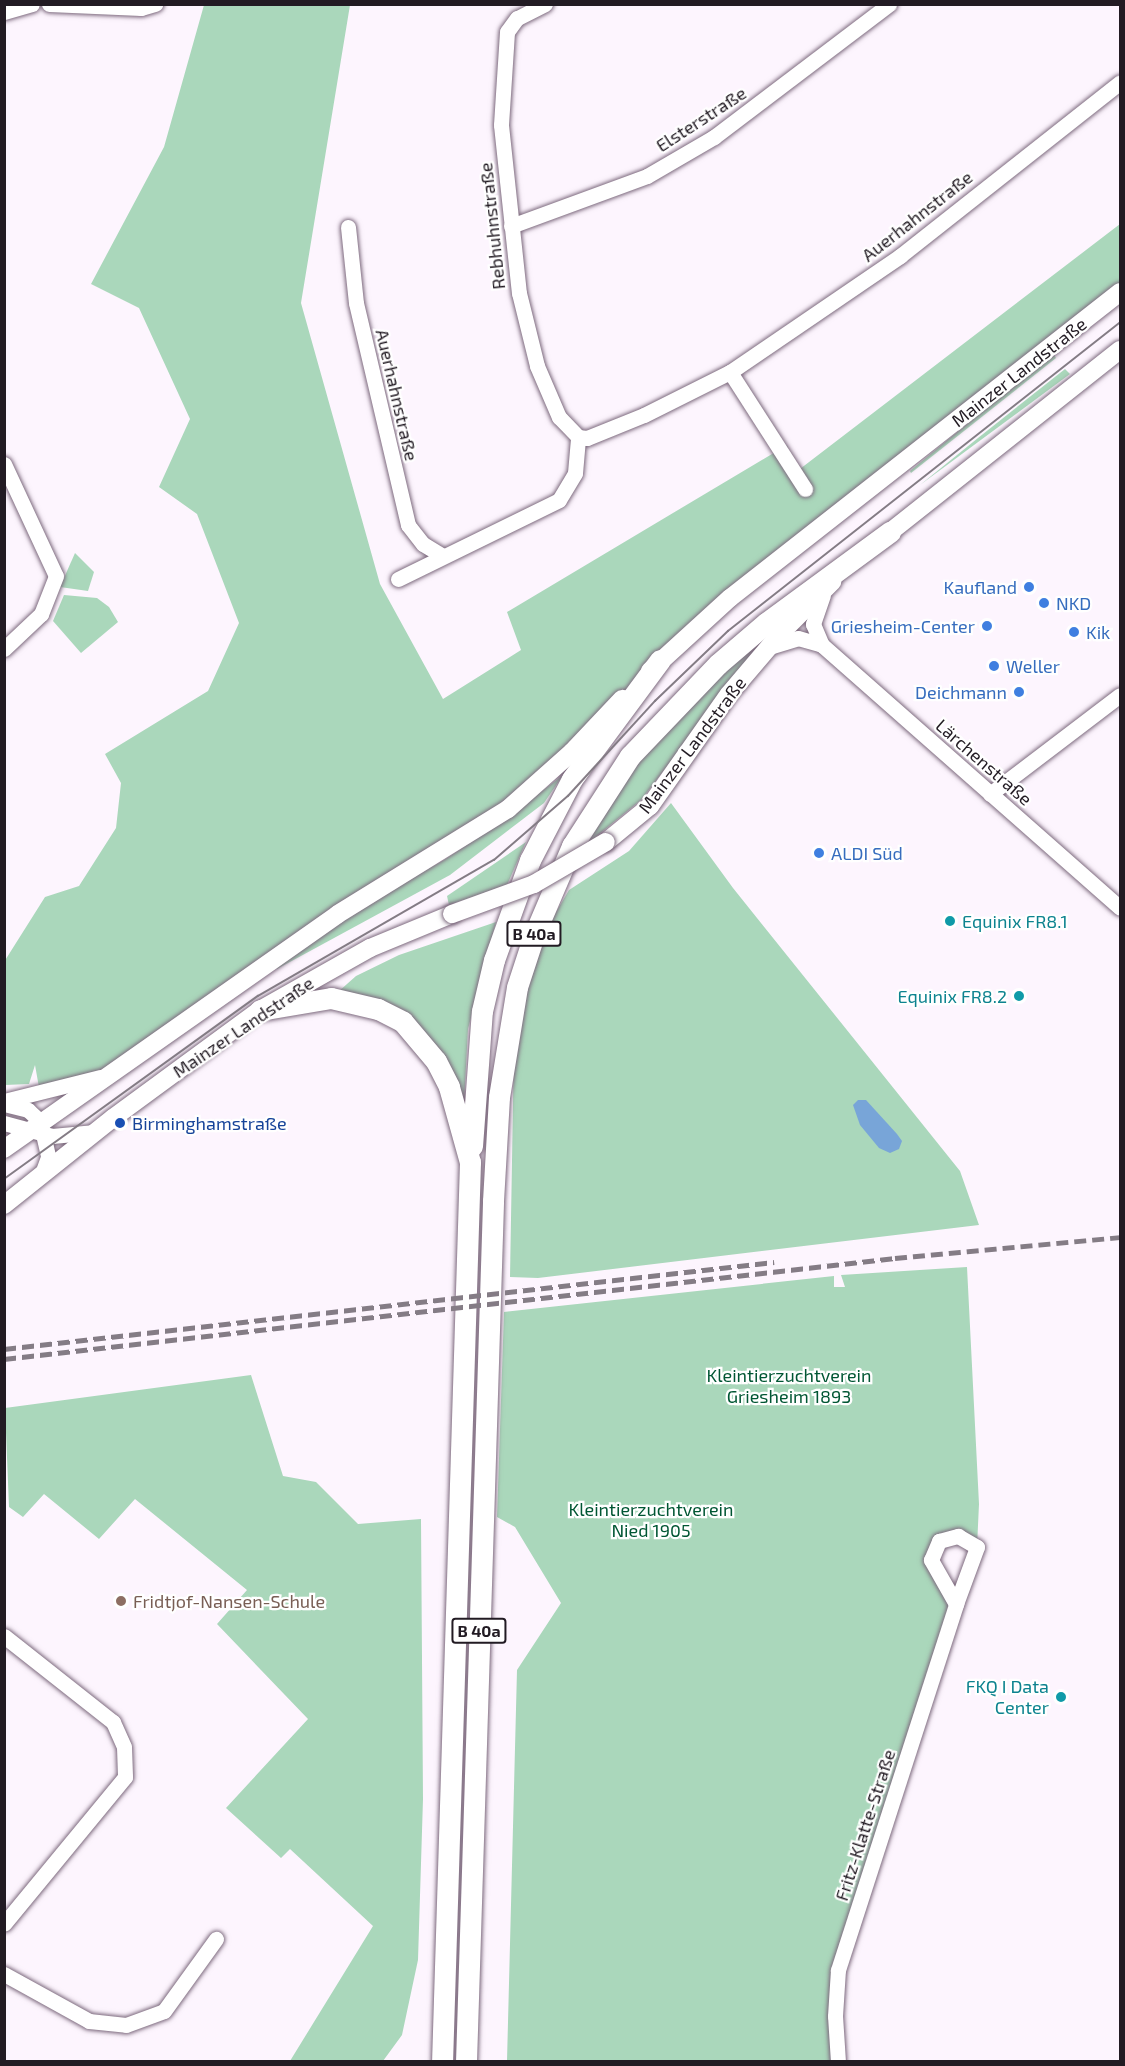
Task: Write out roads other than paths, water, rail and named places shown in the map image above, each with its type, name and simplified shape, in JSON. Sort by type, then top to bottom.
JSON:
[{"type":"highway","name":"B 40a","points":[[466,2061],[493,1200],[500,1097],[517,987],[534,935],[572,846],[630,756],[718,664],[766,623],[890,532]]},
{"type":"highway","name":"B 40a","points":[[442,2061],[467,1250],[477,1058],[494,960],[530,860],[572,779],[660,660]]},
{"type":"highway","points":[[260,1011],[303,1001],[355,1001],[403,1022],[420,1038],[448,1087],[470,1162],[467,1250]]},
{"type":"highway","points":[[468,2012],[476,2061]]},
{"type":"highway","points":[[430,2061],[444,2017]]},
{"type":"main road","name":"Mainzer Landstraße","points":[[4,1149],[38,1129],[338,914],[508,809],[572,752],[660,660],[739,591],[1120,292]]},
{"type":"main road","name":"Mainzer Landstraße","points":[[4,1205],[96,1131],[260,1011],[370,948],[452,914],[534,884],[606,843],[650,806],[729,694],[769,647],[834,581],[890,532],[1120,350]]},
{"type":"street","points":[[4,12],[32,4]]},
{"type":"street","points":[[49,4],[141,8],[154,4]]},
{"type":"street","name":"Elsterstraße","points":[[512,226],[646,176],[714,137],[888,4]]},
{"type":"street","name":"Rebhuhnstraße","points":[[536,6],[517,18],[507,32],[501,125],[519,293],[537,366],[559,417],[578,437]]},
{"type":"street","name":"Auerhahnstraße","points":[[578,437],[587,438],[634,418],[730,372],[900,256],[1120,82]]},
{"type":"street","name":"Auerhahnstraße","points":[[348,227],[363,337],[408,525],[423,544],[443,556]]},
{"type":"street","points":[[730,372],[805,489]]},
{"type":"street","points":[[398,579],[559,500],[574,473],[578,437]]},
{"type":"street","points":[[4,464],[56,576],[41,614],[4,649]]},
{"type":"street","points":[[822,645],[813,624],[814,613],[834,581]]},
{"type":"street","points":[[769,647],[798,638],[822,645]]},
{"type":"street","name":"Lärchenstraße","points":[[822,645],[1120,908]]},
{"type":"street","points":[[990,794],[1120,695]]},
{"type":"street","points":[[4,1102],[82,1083],[125,1066]]},
{"type":"street","points":[[4,1102],[28,1110],[38,1129],[48,1157],[41,1176]]},
{"type":"street","points":[[4,1123],[70,1137],[96,1131]]},
{"type":"street","name":"Fritz-Klatte-Straße","points":[[838,2061],[834,2016],[838,1970],[956,1604]]},
{"type":"street","points":[[4,1636],[113,1722],[124,1747],[125,1776],[4,1924]]},
{"type":"street","points":[[4,1974],[89,2021],[126,2025],[164,2011],[216,1939]]},
{"type":"water","points":[[858,1100],[866,1100],[897,1134],[902,1141],[899,1149],[890,1153],[879,1148],[860,1125],[853,1105]]},
{"type":"tram line","points":[[4,1179],[258,996],[494,860],[568,796],[655,701],[728,631],[1120,323]]},
{"type":"railway","points":[[4,1359],[895,1258],[1120,1237]]},
{"type":"railway","points":[[4,1349],[774,1262]]},
{"type":"place","name":"Kaufland","points":[[1029,587]]},
{"type":"place","name":"NKD","points":[[1044,603]]},
{"type":"place","name":"Griesheim-Center","points":[[987,626]]},
{"type":"place","name":"Kik","points":[[1074,632]]},
{"type":"place","name":"Weller","points":[[994,666]]},
{"type":"place","name":"Deichmann","points":[[1019,692]]},
{"type":"place","name":"ALDI Süd","points":[[819,853]]},
{"type":"place","name":"Equinix FR8.1","points":[[950,921]]},
{"type":"place","name":"Equinix FR8.2","points":[[1019,996]]},
{"type":"place","name":"Birminghamstraße","points":[[120,1123]]},
{"type":"place","name":"Fridtjof-Nansen-Schule","points":[[121,1601]]},
{"type":"place","name":"FKQ I Data Center","points":[[1061,1697]]},
{"type":"park label","name":"Kleintierzuchtverein Griesheim 1893","points":[[789,1386]]},
{"type":"park label","name":"Kleintierzuchtverein Nied 1905","points":[[651,1520]]}]
